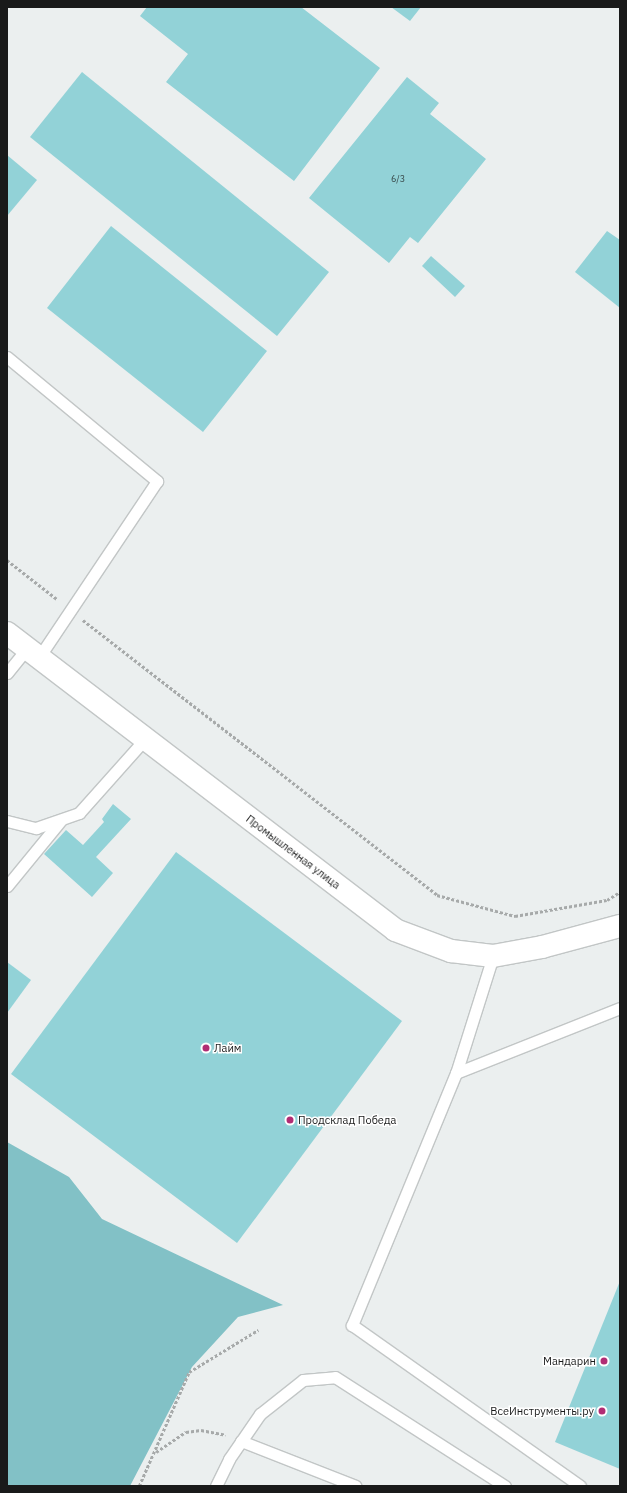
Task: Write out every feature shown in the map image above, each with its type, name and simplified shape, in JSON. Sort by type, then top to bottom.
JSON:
[{"type":"main road","name":"Промышленная улица","points":[[7,633],[144,740],[395,930],[452,951],[493,956],[542,947],[620,926]]},
{"type":"lane","points":[[7,357],[157,481],[71,610],[33,653],[7,673]]},
{"type":"lane","points":[[7,821],[36,828],[79,813],[144,740]]},
{"type":"lane","points":[[7,886],[61,820]]},
{"type":"lane","points":[[493,956],[456,1073],[352,1325],[580,1486]]},
{"type":"lane","points":[[456,1073],[620,1008]]},
{"type":"lane","points":[[216,1486],[241,1441],[260,1414],[303,1380],[335,1377],[505,1486]]},
{"type":"lane","points":[[241,1441],[356,1486]]},
{"type":"path","points":[[7,560],[437,895],[515,916],[607,900],[620,892]]},
{"type":"path","points":[[139,1486],[155,1453],[189,1372],[258,1330]]},
{"type":"path","points":[[155,1453],[186,1432],[215,1432],[241,1441]]},
{"type":"shaded area","points":[[7,1142],[69,1177],[102,1219],[283,1305],[238,1317],[192,1367],[130,1486],[7,1486]]},
{"type":"building","points":[[147,7],[301,7],[380,68],[294,181],[166,82],[188,54],[140,16]]},
{"type":"building","points":[[391,7],[421,7],[410,21]]},
{"type":"building","points":[[82,72],[329,272],[277,336],[30,137]]},
{"type":"building","points":[[407,77],[439,103],[430,114],[486,159],[418,243],[410,237],[389,263],[309,198]]},
{"type":"building","points":[[7,155],[37,180],[7,216]]},
{"type":"building","points":[[111,226],[267,351],[203,432],[47,308]]},
{"type":"building","points":[[607,231],[620,240],[620,308],[575,272]]},
{"type":"building","points":[[431,256],[465,286],[455,297],[422,266]]},
{"type":"building","points":[[113,804],[131,819],[96,857],[113,873],[92,897],[44,854],[66,830],[83,845],[104,822],[102,819]]},
{"type":"building","name":"Лайм","points":[[176,852],[402,1021],[237,1243],[11,1074]]},
{"type":"building","points":[[7,962],[31,980],[7,1013]]},
{"type":"building","name":"Мандарин","points":[[620,1281],[620,1469],[555,1442]]},
{"type":"place","name":"Лайм","points":[[206,1048]]},
{"type":"place","name":"Продсклад Победа","points":[[290,1120]]},
{"type":"place","name":"Мандарин","points":[[604,1361]]},
{"type":"place","name":"ВсеИнструменты.ру","points":[[602,1411]]}]
